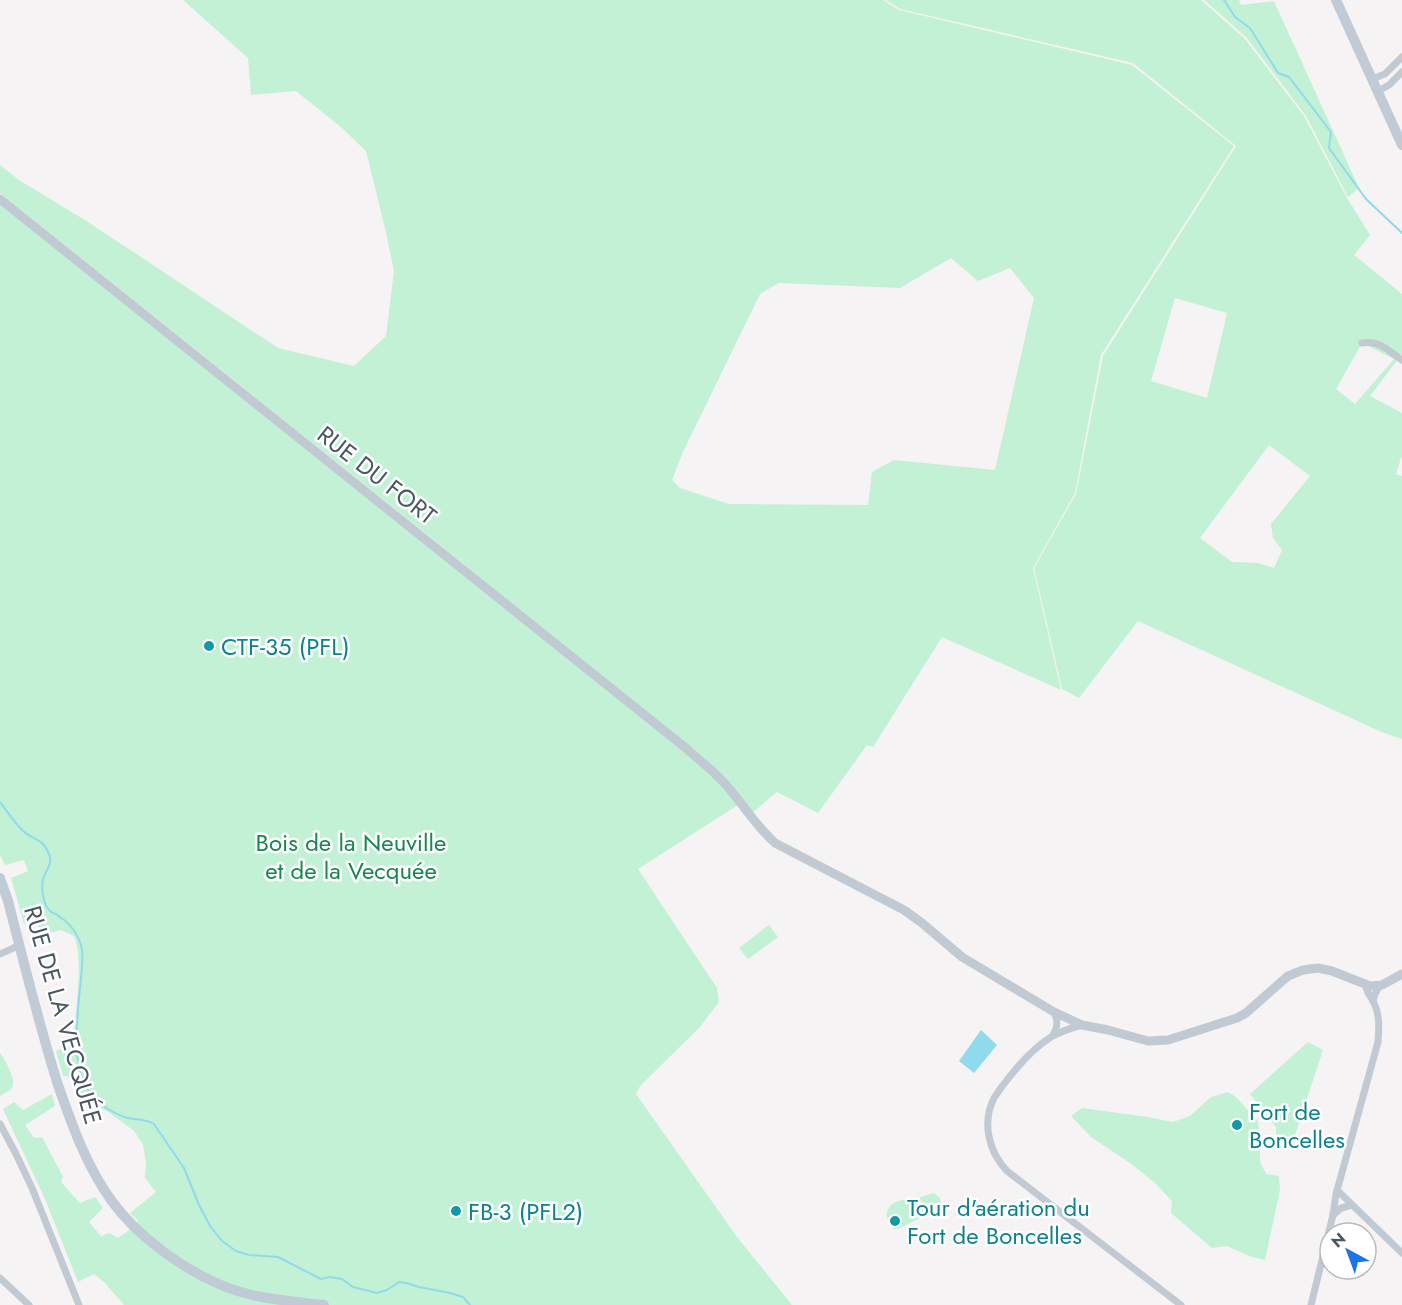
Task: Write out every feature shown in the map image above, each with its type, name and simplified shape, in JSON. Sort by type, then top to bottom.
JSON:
[{"type":"main road","points":[[1336,0],[1402,145]]},
{"type":"main road","name":"RUE DE LA VECQUÉE","points":[[0,878],[51,1063],[70,1121],[94,1173],[107,1194],[144,1235],[190,1269],[222,1285],[256,1296],[324,1305]]},
{"type":"street","points":[[1372,79],[1385,74],[1402,57]]},
{"type":"street","points":[[1378,92],[1402,72]]},
{"type":"street","name":"RUE DU FORT","points":[[0,199],[687,749],[716,774],[763,832],[775,843],[904,909],[962,957],[1054,1012],[1082,1025],[1148,1041],[1161,1041],[1237,1018],[1288,976],[1303,970],[1317,968],[1332,970],[1366,986]]},
{"type":"street","points":[[1362,343],[1380,344],[1402,360]]},
{"type":"street","points":[[0,954],[20,945]]},
{"type":"street","points":[[1311,1305],[1338,1191],[1378,1042],[1377,1012],[1367,993],[1366,986],[1380,985],[1402,974]]},
{"type":"street","points":[[1373,1001],[1380,985]]},
{"type":"street","points":[[1053,1035],[1058,1024],[1054,1012]]},
{"type":"street","points":[[1082,1025],[1053,1035],[1034,1049],[1004,1084],[990,1107],[987,1124],[992,1148],[998,1161],[1007,1171],[1181,1305]]},
{"type":"street","points":[[0,1124],[32,1188],[79,1305]]},
{"type":"street","points":[[1338,1191],[1402,1253]]},
{"type":"street","points":[[1334,1215],[1341,1208],[1352,1205]]},
{"type":"street","points":[[0,1278],[29,1305]]},
{"type":"green space","points":[[183,0],[883,0],[899,10],[1132,65],[1234,146],[1101,355],[1075,493],[1033,568],[1061,690],[942,637],[873,747],[867,745],[818,813],[777,792],[752,813],[728,782],[455,557],[0,193],[0,165],[19,180],[88,222],[278,348],[354,366],[386,336],[394,271],[366,151],[342,128],[296,91],[251,95],[248,58]],"holes":[[[951,258],[978,281],[1010,268],[1034,298],[995,470],[894,460],[872,472],[868,505],[729,504],[680,488],[672,480],[683,452],[760,294],[779,283],[900,288]]]},
{"type":"green space","points":[[886,0],[1201,0],[1245,39],[1304,116],[1347,198],[1370,235],[1354,255],[1402,294],[1402,354],[1370,396],[1402,413],[1402,455],[1396,474],[1402,476],[1402,739],[1384,733],[1138,621],[1079,698],[1062,689],[1034,568],[1076,494],[1103,356],[1236,146],[1133,63],[900,9]],"holes":[[[1175,298],[1227,313],[1207,398],[1151,381]],[[1362,343],[1394,359],[1355,404],[1336,389]],[[1269,445],[1310,476],[1271,524],[1273,538],[1282,550],[1274,568],[1258,563],[1232,562],[1200,538]]]},
{"type":"green space","points":[[1204,0],[1239,0],[1241,5],[1274,1],[1359,188],[1348,197],[1306,116],[1246,37]]},
{"type":"green space","name":"Bois de la Neuville et de la Vecquée","points":[[0,204],[712,774],[738,805],[638,869],[717,988],[719,1002],[699,1028],[640,1086],[636,1094],[737,1237],[792,1305],[124,1305],[94,1274],[78,1282],[45,1199],[3,1109],[14,1102],[23,1110],[52,1094],[55,1106],[25,1125],[34,1138],[42,1137],[63,1177],[61,1182],[80,1203],[95,1197],[103,1208],[89,1222],[101,1236],[109,1233],[118,1238],[128,1231],[138,1221],[130,1213],[156,1192],[145,1178],[146,1164],[143,1144],[134,1131],[110,1113],[83,1098],[67,1076],[63,1076],[56,1051],[73,1044],[78,988],[77,946],[74,936],[61,930],[41,935],[37,922],[24,924],[11,878],[28,871],[24,860],[5,865],[0,855]]},
{"type":"green space","points":[[769,925],[778,937],[748,959],[739,948]]},
{"type":"green space","points":[[1308,1042],[1323,1050],[1291,1147],[1276,1143],[1276,1127],[1250,1094]]},
{"type":"green space","points":[[0,1053],[10,1070],[13,1084],[11,1089],[0,1096]]},
{"type":"green space","points":[[1228,1092],[1236,1097],[1258,1121],[1260,1162],[1266,1174],[1279,1176],[1280,1190],[1265,1260],[1227,1246],[1212,1248],[1171,1213],[1172,1201],[1155,1183],[1091,1137],[1071,1116],[1082,1108],[1173,1122],[1190,1116],[1211,1097]]},
{"type":"green space","points":[[934,1193],[941,1202],[938,1209],[898,1229],[893,1229],[887,1219],[889,1208],[892,1205],[899,1201]]},
{"type":"water","points":[[981,1030],[997,1045],[974,1073],[959,1061]]},
{"type":"waterway","points":[[1224,0],[1235,17],[1250,28],[1278,73],[1289,77],[1331,132],[1329,148],[1366,199],[1402,233]]},
{"type":"waterway","points":[[0,802],[22,830],[40,842],[49,854],[49,867],[42,882],[45,904],[50,911],[71,927],[81,945],[77,1047],[83,1081],[91,1095],[106,1108],[125,1117],[154,1124],[184,1168],[199,1205],[210,1226],[222,1241],[236,1251],[249,1255],[278,1257],[321,1279],[330,1277],[342,1279],[353,1287],[377,1293],[399,1282],[406,1283],[463,1297],[470,1305]]},
{"type":"place","name":"CTF-35 (PFL)","points":[[209,646]]},
{"type":"place","name":"Fort de Boncelles","points":[[1237,1125]]},
{"type":"place","name":"FB-3 (PFL2)","points":[[456,1211]]},
{"type":"place","name":"Tour d'aération du Fort de Boncelles","points":[[895,1221]]}]
